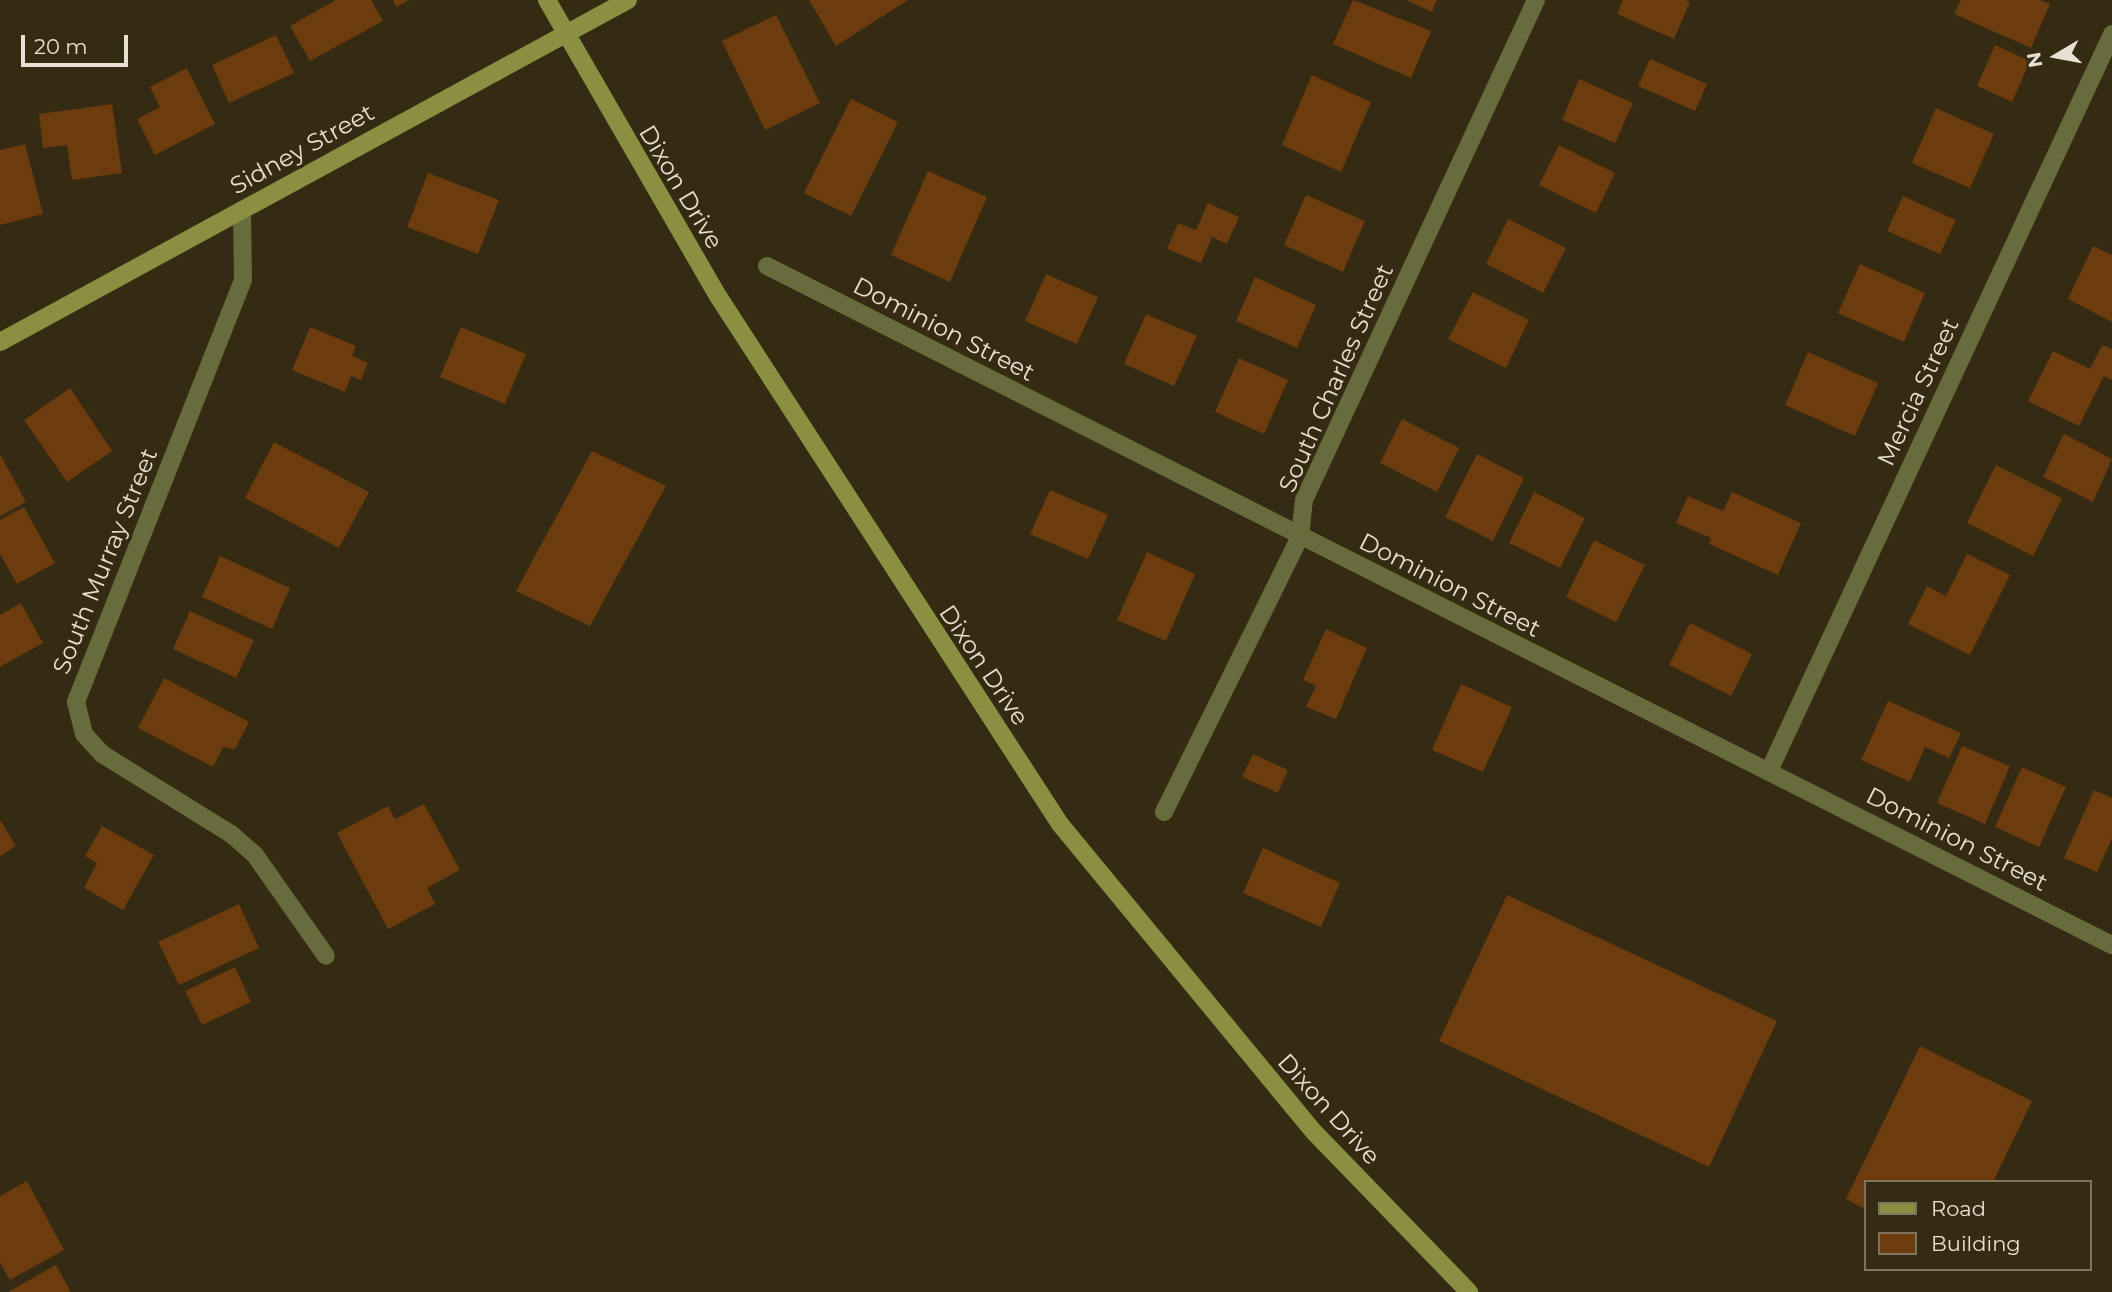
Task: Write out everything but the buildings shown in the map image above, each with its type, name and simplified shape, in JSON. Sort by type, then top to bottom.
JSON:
[{"type":"main road","name":"Dixon Drive","points":[[547,0],[563,35],[718,296],[1060,824],[1314,1132],[1469,1292]]},
{"type":"main road","name":"Sidney Street","points":[[0,342],[628,0]]},
{"type":"street","name":"South Charles Street","points":[[1164,813],[1300,537],[1304,500],[1536,0]]},
{"type":"street","name":"Mercia Street","points":[[1769,771],[2112,34]]},
{"type":"street","name":"South Murray Street","points":[[242,210],[243,280],[76,702],[84,734],[102,754],[231,834],[255,855],[326,956]]},
{"type":"street","name":"Dominion Street","points":[[767,266],[2112,945]]}]
